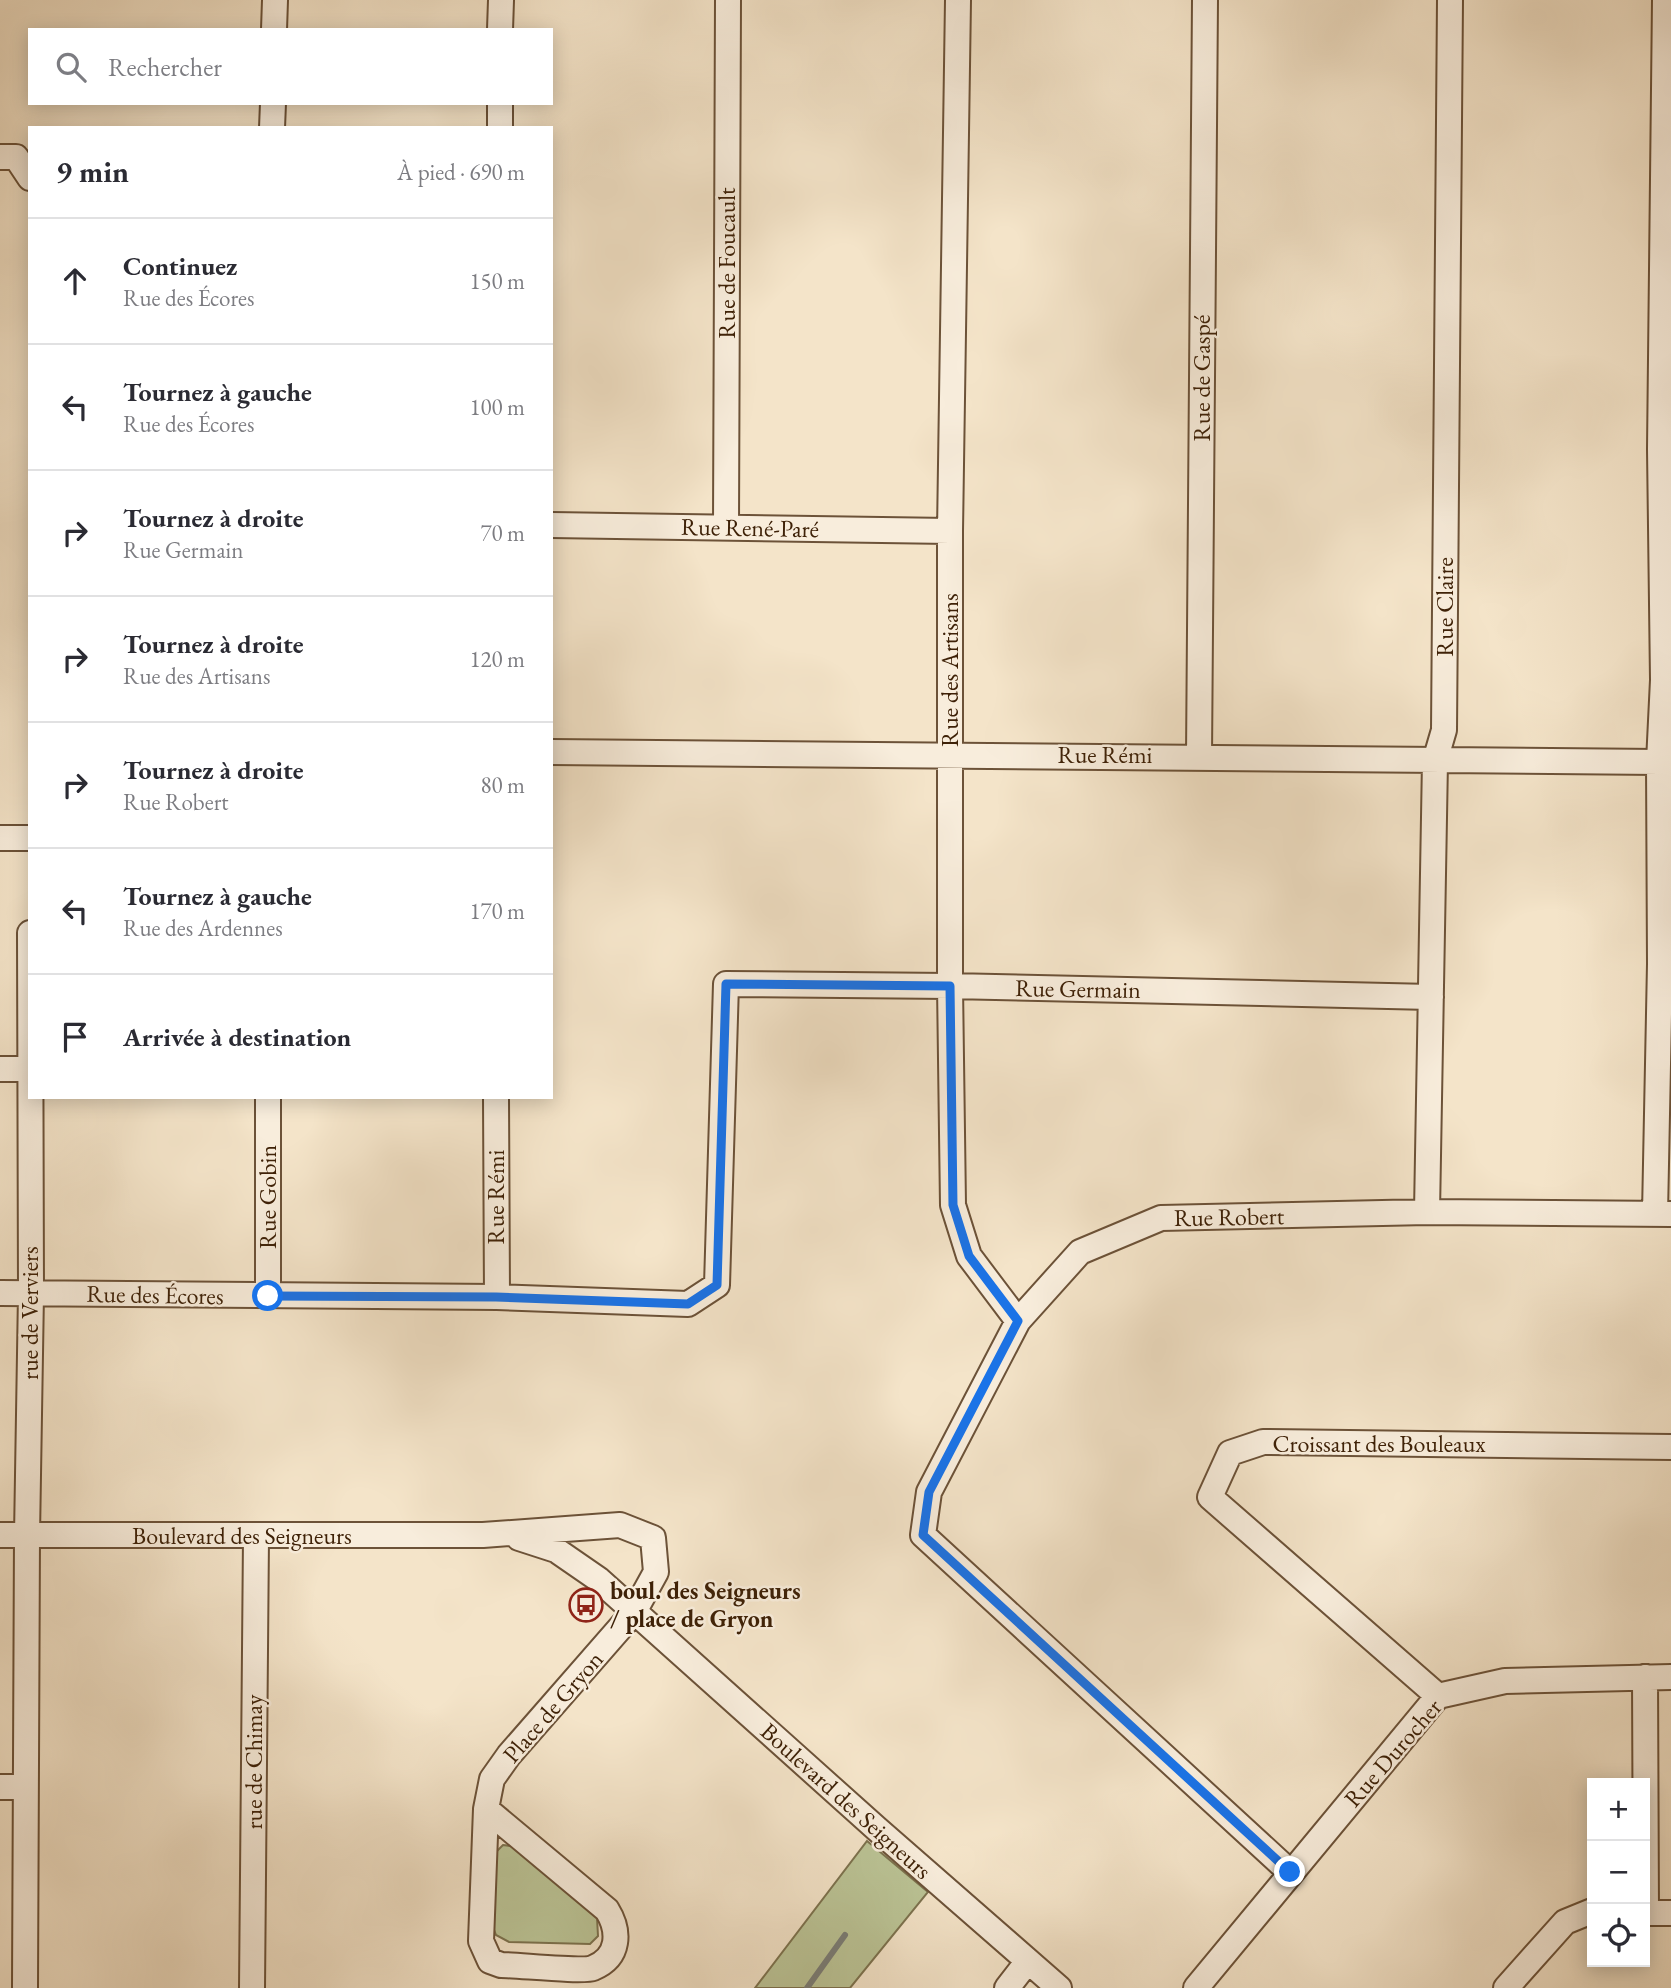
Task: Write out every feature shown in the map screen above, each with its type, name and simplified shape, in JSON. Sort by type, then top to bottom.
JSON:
[{"type":"street","points":[[274,28],[275,0]]},
{"type":"street","points":[[500,28],[501,0]]},
{"type":"street","name":"Rue de Foucault","points":[[726,527],[728,0]]},
{"type":"street","name":"Rue des Artisans","points":[[958,0],[950,531],[953,1205],[969,1256],[1018,1321]]},
{"type":"street","name":"Rue de Gaspé","points":[[1199,756],[1205,0]]},
{"type":"street","name":"Rue Claire","points":[[1427,1212],[1435,761],[1444,730],[1450,0]]},
{"type":"street","points":[[1663,1214],[1665,964],[1659,762],[1667,681],[1665,0]]},
{"type":"street","points":[[272,126],[273,105]]},
{"type":"street","points":[[500,105],[500,126]]},
{"type":"street","points":[[0,157],[16,157],[28,175]]},
{"type":"street","name":"Rue René-Paré","points":[[553,525],[950,531]]},
{"type":"street","name":"Rue Rémi","points":[[553,751],[1659,762]]},
{"type":"street","points":[[0,838],[28,838]]},
{"type":"street","name":"Rue Germain","points":[[726,984],[950,986],[1431,997]]},
{"type":"street","name":"Rue des Écores","points":[[0,1293],[496,1297],[688,1304],[717,1285],[726,984]]},
{"type":"street","points":[[0,1069],[28,1069]]},
{"type":"street","name":"rue de Verviers","points":[[25,1988],[12,1787],[27,1536],[31,1293],[28,1099]]},
{"type":"street","name":"Rue Gobin","points":[[268,1099],[268,1296]]},
{"type":"street","name":"Rue Rémi","points":[[496,1099],[496,1297]]},
{"type":"street","name":"Rue Robert","points":[[1290,1872],[923,1535],[929,1492],[1018,1321],[1080,1252],[1161,1218],[1427,1212],[1663,1214]]},
{"type":"street","name":"Croissant des Bouleaux","points":[[1438,1696],[1210,1497],[1230,1453],[1263,1442],[1671,1447]]},
{"type":"street","name":"Boulevard des Seigneurs","points":[[0,1535],[483,1535],[621,1525],[653,1538],[656,1572],[634,1612]]},
{"type":"street","name":"Boulevard des Seigneurs","points":[[483,1535],[525,1539],[556,1549],[598,1579],[1059,1988]]},
{"type":"street","name":"rue de Chimay","points":[[252,1988],[256,1536]]},
{"type":"street","name":"Place de Gryon","points":[[486,1809],[607,1910],[615,1923],[616,1945],[611,1956],[592,1969],[501,1965],[490,1961],[481,1941],[486,1809],[492,1779],[509,1755],[634,1612]]},
{"type":"street","points":[[1645,1677],[1645,1904]]},
{"type":"street","name":"Rue Durocher","points":[[1196,1988],[1438,1696],[1505,1681],[1671,1677]]},
{"type":"street","points":[[1506,1988],[1564,1922],[1587,1913]]},
{"type":"street","points":[[1650,1913],[1671,1913]]},
{"type":"street","points":[[1007,1988],[1028,1961]]},
{"type":"green space","points":[[867,1841],[928,1892],[850,1988],[755,1988]]},
{"type":"green space","points":[[503,1845],[519,1847],[597,1918],[598,1936],[590,1944],[509,1942],[496,1935],[493,1927],[495,1853]]},
{"type":"waterway","points":[[807,1988],[845,1935]]},
{"type":"place","name":"boul. des Seigneurs / place de Gryon","points":[[586,1605]]},
{"type":"route","points":[[268,1296],[496,1297],[688,1304],[717,1285],[726,984],[950,986],[953,1205],[969,1256],[1018,1321],[929,1492],[923,1535],[1290,1872]]}]
